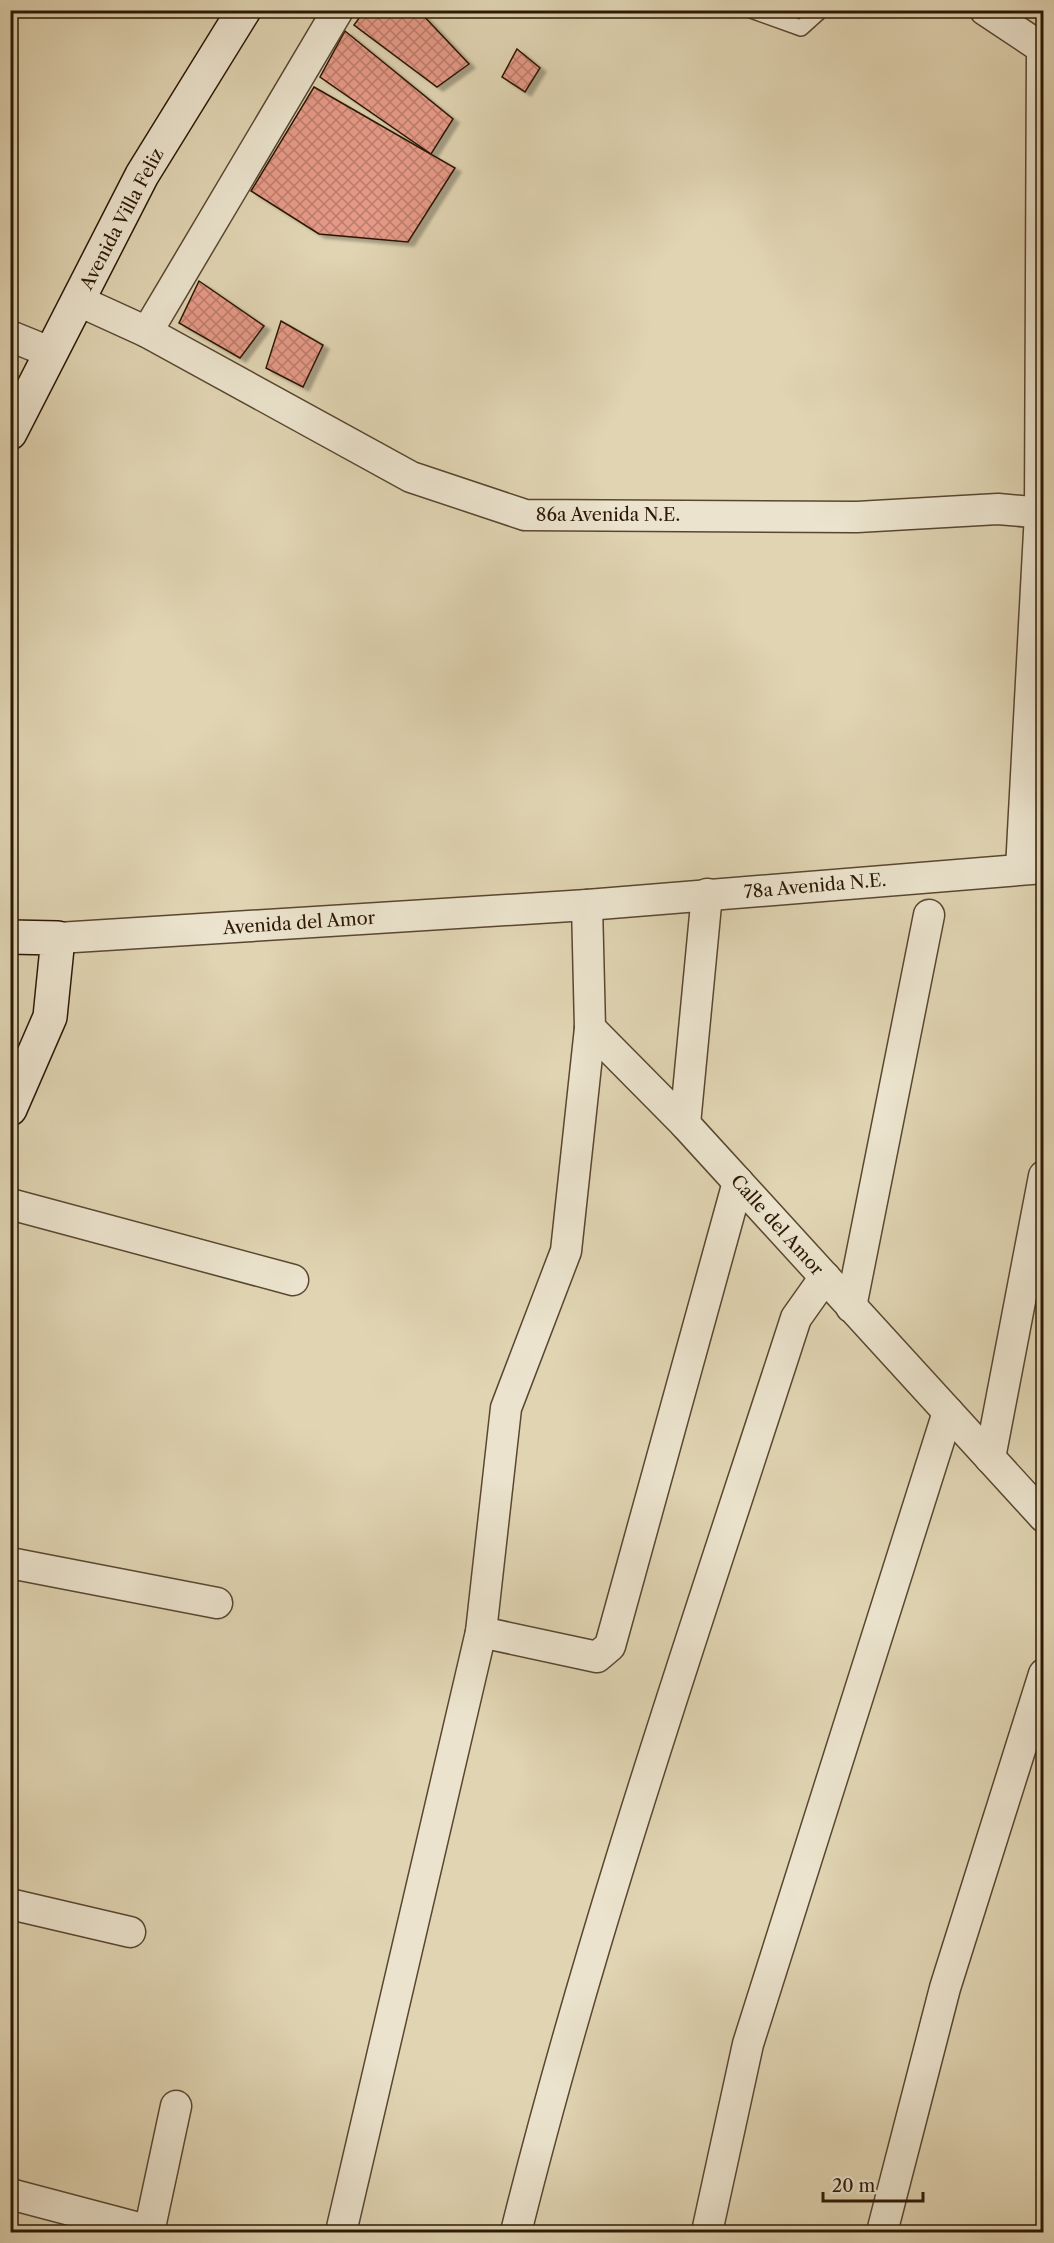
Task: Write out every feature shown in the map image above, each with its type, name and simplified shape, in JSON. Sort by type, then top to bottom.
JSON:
[{"type":"street","name":"Avenida Villa Feliz","points":[[10,433],[142,175],[244,10]]},
{"type":"street","points":[[147,332],[338,10]]},
{"type":"street","points":[[985,10],[1042,48],[1042,513],[1032,868]]},
{"type":"street","name":"86a Avenida N.E.","points":[[79,301],[147,332],[411,477],[525,514],[857,517],[998,509],[1042,513]]},
{"type":"street","points":[[10,336],[52,353]]},
{"type":"street","name":"78a Avenida N.E.","points":[[587,905],[1032,868]]},
{"type":"street","points":[[685,1124],[707,894]]},
{"type":"street","points":[[341,2232],[481,1632],[506,1408],[566,1251],[590,1028],[587,905]]},
{"type":"street","name":"Avenida del Amor","points":[[10,937],[58,938],[587,905]]},
{"type":"street","points":[[851,1306],[929,915]]},
{"type":"street","points":[[10,1109],[50,1017],[58,938]]},
{"type":"street","name":"Calle del Amor","points":[[590,1028],[685,1124],[1044,1517]]},
{"type":"street","points":[[990,1458],[1044,1176]]},
{"type":"street","points":[[481,1632],[597,1658],[610,1646],[738,1182]]},
{"type":"street","points":[[10,1204],[293,1280]]},
{"type":"street","points":[[516,2232],[588,1965],[652,1762],[796,1318],[825,1277]]},
{"type":"street","points":[[707,2232],[748,2044],[948,1412]]},
{"type":"street","points":[[10,1563],[218,1603]]},
{"type":"street","points":[[882,2232],[945,1988],[1044,1674]]},
{"type":"street","points":[[10,1904],[130,1932]]},
{"type":"street","points":[[10,2194],[149,2232],[176,2106]]},
{"type":"lane","points":[[751,10],[771,20],[801,27],[821,10]]},
{"type":"building","points":[[365,10],[418,10],[469,64],[437,87],[354,25]]},
{"type":"building","points":[[345,31],[453,119],[431,154],[320,77]]},
{"type":"building","points":[[517,49],[540,68],[525,92],[502,77]]},
{"type":"building","points":[[314,87],[455,168],[408,242],[319,234],[251,191]]},
{"type":"building","points":[[199,281],[264,326],[240,358],[179,323]]},
{"type":"building","points":[[281,321],[323,345],[303,387],[266,368]]}]
